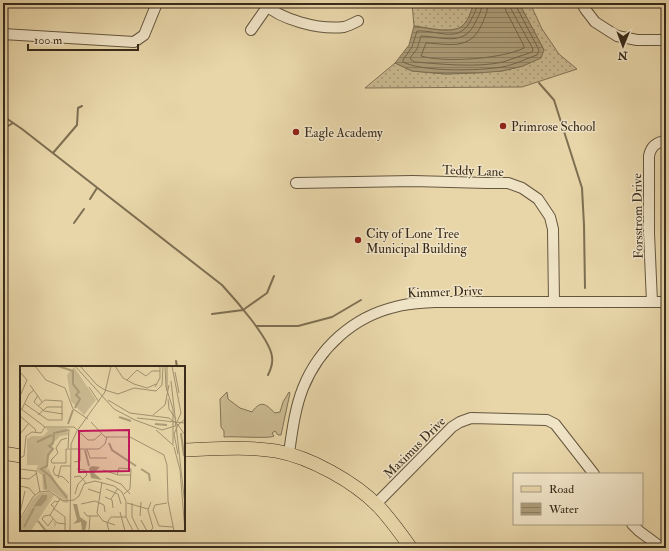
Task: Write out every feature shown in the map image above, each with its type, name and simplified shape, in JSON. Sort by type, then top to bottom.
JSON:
[{"type":"main road","points":[[185,450],[245,448],[274,450],[289,453],[317,464],[337,475],[376,504],[393,523],[411,548]]},
{"type":"main road","points":[[3,453],[20,456]]},
{"type":"street","points":[[3,34],[134,42],[144,35],[157,3]]},
{"type":"street","points":[[582,3],[584,9],[595,22],[617,36],[637,40],[666,40]]},
{"type":"street","points":[[250,30],[265,5],[293,20],[318,26],[344,27],[358,21]]},
{"type":"street","name":"Forsstrom Drive","points":[[652,302],[649,233],[649,156],[654,145],[658,142],[666,141]]},
{"type":"street","name":"Teddy Lane","points":[[296,182],[413,181],[508,183],[522,188],[538,199],[550,217],[553,229],[554,302]]},
{"type":"street","name":"Kimmer Drive","points":[[289,453],[294,420],[304,386],[319,360],[332,343],[345,331],[360,320],[373,314],[412,303],[666,302]]},
{"type":"street","name":"Maximus Drive","points":[[376,504],[452,426],[471,418],[547,420],[555,424],[593,473]]},
{"type":"street","points":[[633,525],[662,548]]},
{"type":"shaded area","points":[[412,3],[473,3],[473,6],[468,19],[461,27],[441,30],[414,26]]},
{"type":"shaded area","points":[[519,3],[530,3],[542,29],[559,54],[577,69],[522,87],[365,88],[395,63],[412,71],[446,74],[502,71],[523,66],[544,50]]},
{"type":"shaded area","points":[[227,392],[228,399],[240,408],[252,412],[262,404],[267,406],[275,413],[280,412],[283,402],[289,392],[281,435],[278,435],[275,431],[272,433],[274,436],[271,437],[224,437],[224,431],[221,427],[220,399]]},
{"type":"water","points":[[473,3],[519,3],[544,50],[541,58],[523,66],[502,71],[478,73],[446,74],[412,71],[395,63],[409,45],[414,26],[441,30],[461,27],[469,17]]},
{"type":"waterway","points":[[539,83],[554,100],[582,188],[585,288]]},
{"type":"waterway","points":[[53,153],[77,125],[78,108],[82,106]]},
{"type":"waterway","points":[[3,116],[22,129],[222,285],[235,299],[265,340],[270,350],[272,359],[272,366],[268,375]]},
{"type":"waterway","points":[[3,129],[13,123]]},
{"type":"waterway","points":[[90,199],[97,188]]},
{"type":"waterway","points":[[74,223],[84,209]]},
{"type":"waterway","points":[[212,314],[243,310],[267,293],[274,276]]},
{"type":"waterway","points":[[256,326],[298,326],[332,317],[361,300]]},
{"type":"waterway","points":[[176,361],[177,366]]},
{"type":"place","name":"Primrose School","points":[[503,126]]},
{"type":"place","name":"Eagle Academy","points":[[296,132]]},
{"type":"place","name":"City of Lone Tree Municipal Building","points":[[358,240]]}]
